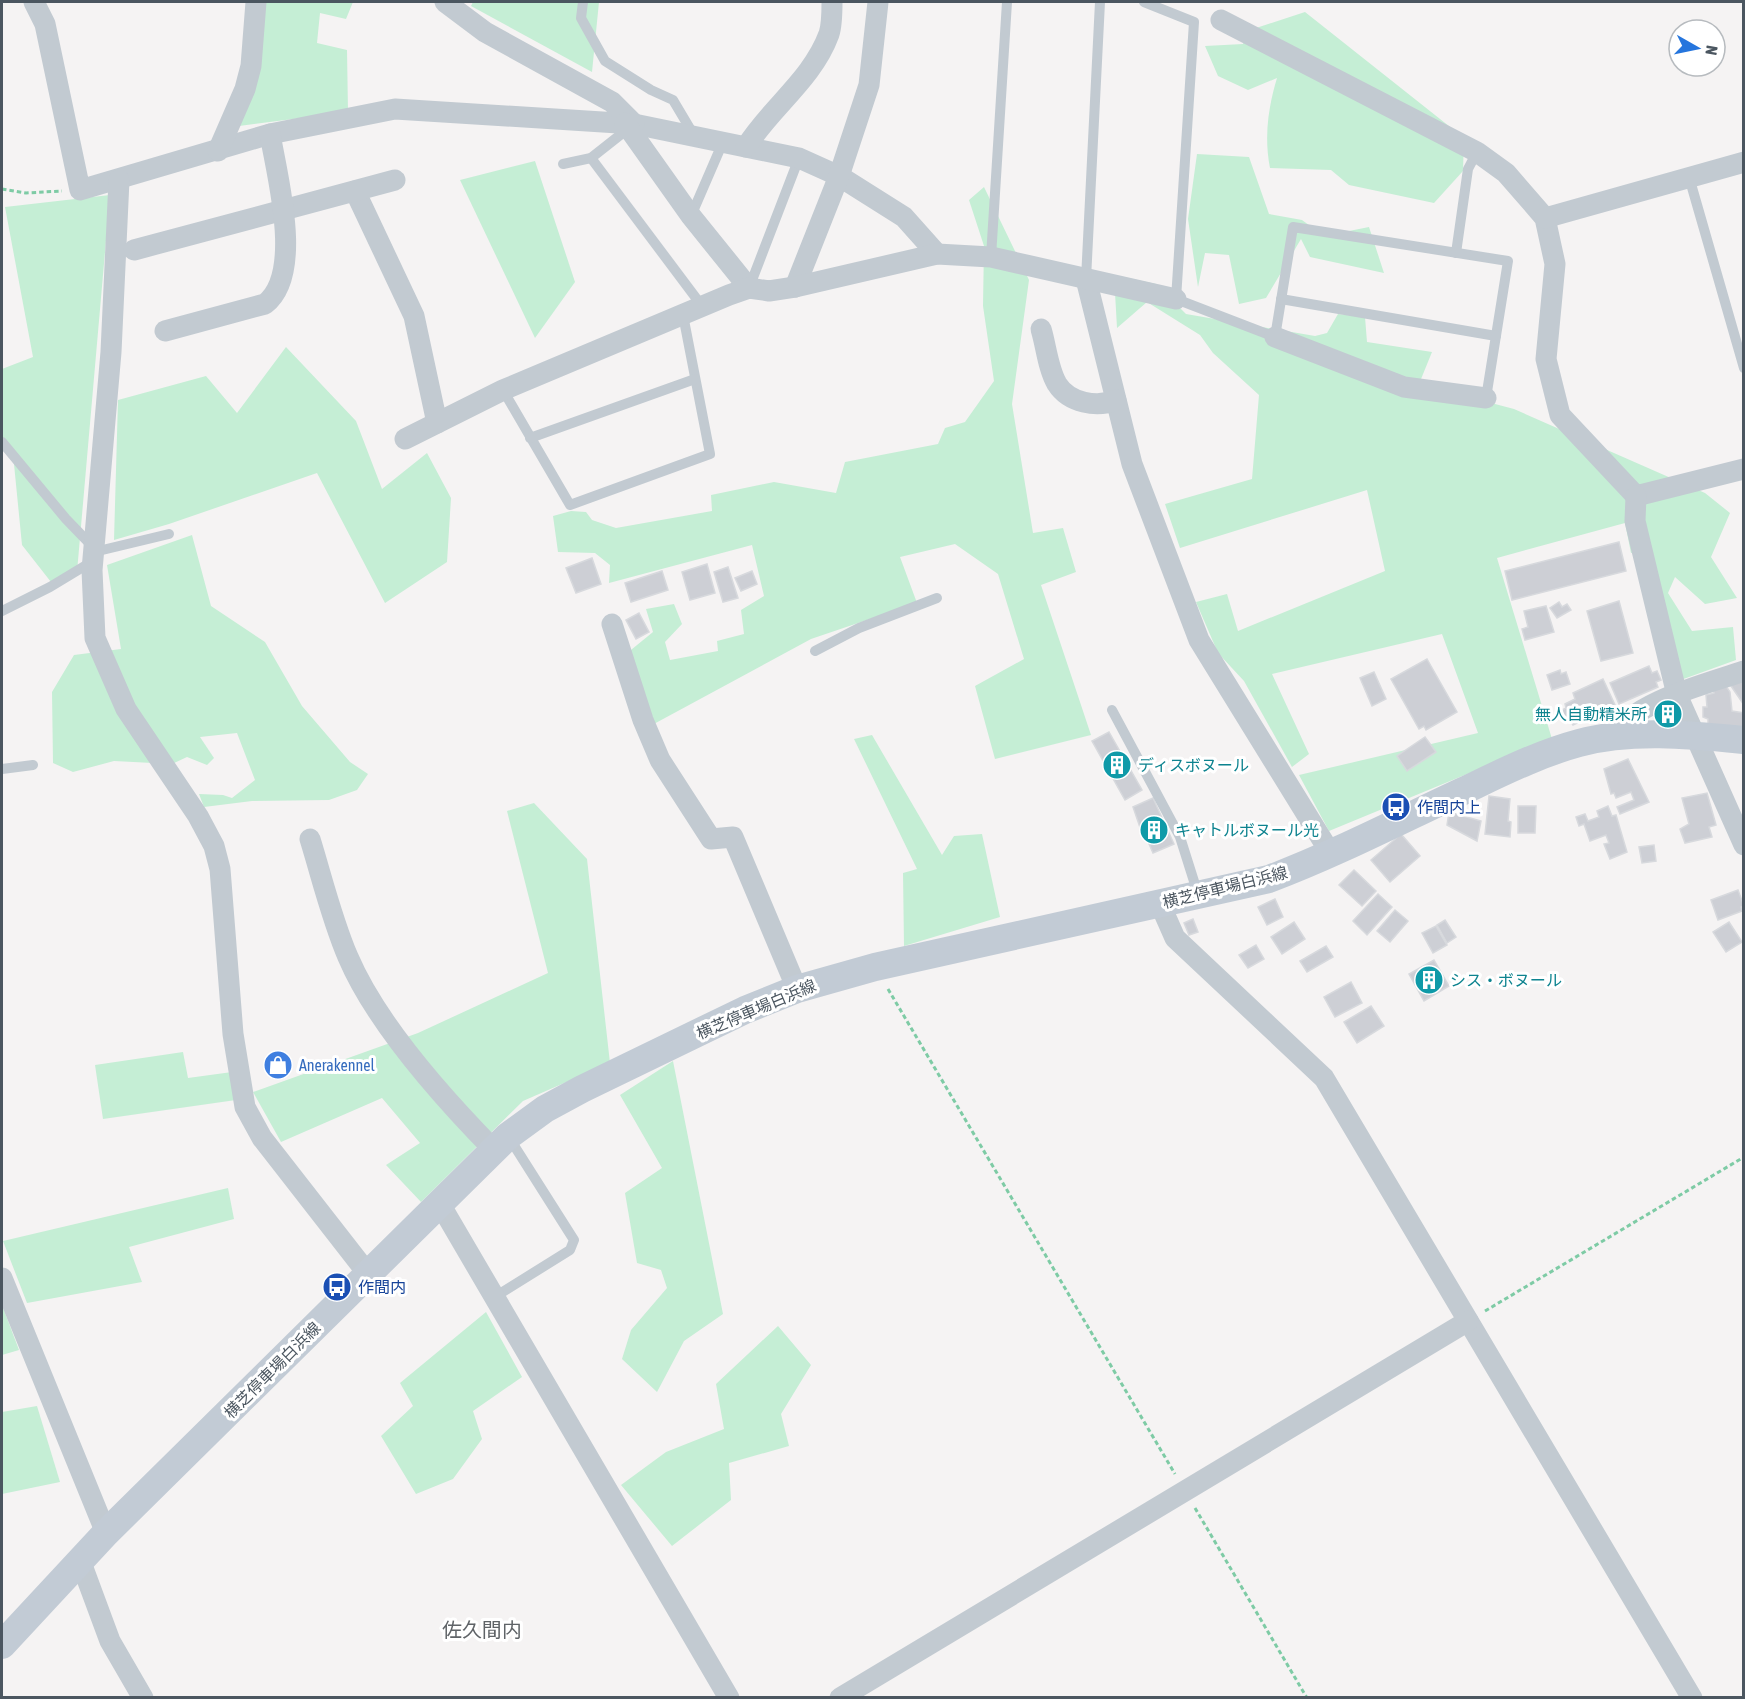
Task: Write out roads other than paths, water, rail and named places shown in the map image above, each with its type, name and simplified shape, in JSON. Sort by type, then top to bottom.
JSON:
[{"type":"main road","name":"横芝停車場白浜線","points":[[2,1645],[106,1533],[501,1143],[545,1109],[582,1089],[745,1010],[797,989],[875,967],[1269,879],[1330,854],[1519,765],[1580,743],[1613,737],[1693,735],[1743,740]]},
{"type":"street","points":[[34,2],[45,24],[80,190],[270,134],[395,109],[629,125],[799,158],[839,176],[904,217],[936,254]]},
{"type":"street","points":[[218,151],[245,89],[251,66],[256,2]]},
{"type":"street","points":[[445,2],[485,32],[612,102],[692,216],[749,288]]},
{"type":"street","points":[[746,147],[758,128],[807,77],[830,33],[832,2]]},
{"type":"street","points":[[795,286],[839,176],[869,85],[878,2]]},
{"type":"street","points":[[1221,20],[1478,152],[1506,173],[1545,218],[1555,264],[1546,359],[1560,415],[1636,496],[1635,521],[1677,695],[1743,845]]},
{"type":"street","points":[[165,331],[265,304],[273,298],[288,249],[270,134]]},
{"type":"street","points":[[1545,218],[1743,162]]},
{"type":"street","points":[[120,180],[110,364],[94,554],[95,638],[110,677],[126,709],[198,816],[214,846],[220,869],[233,1034],[245,1107],[262,1138],[368,1274]]},
{"type":"street","points":[[134,250],[395,180]]},
{"type":"street","points":[[355,191],[414,316],[437,423]]},
{"type":"street","points":[[405,439],[503,390],[749,288],[769,291],[936,254],[991,256],[1176,299]]},
{"type":"street","points":[[1086,279],[1132,464],[1199,640],[1330,854]]},
{"type":"street","points":[[1041,329],[1057,383],[1067,393],[1082,402],[1104,405],[1116,400]]},
{"type":"street","points":[[1275,337],[1404,387],[1486,398]]},
{"type":"street","points":[[1636,496],[1743,469]]},
{"type":"street","points":[[612,624],[643,720],[660,760],[711,839],[733,837],[797,989]]},
{"type":"street","points":[[1613,737],[1619,726],[1630,717],[1677,695],[1743,671]]},
{"type":"street","points":[[310,839],[348,957],[369,998],[444,1098],[501,1143]]},
{"type":"street","points":[[1160,904],[1174,938],[1324,1078],[1692,1698]]},
{"type":"street","points":[[440,1204],[729,1698]]},
{"type":"street","points":[[2,1278],[106,1533]]},
{"type":"street","points":[[840,1698],[1468,1321]]},
{"type":"street","points":[[80,1560],[110,1641],[143,1698]]},
{"type":"lane","points":[[583,2],[581,18],[605,61],[651,90],[673,100],[695,136]]},
{"type":"lane","points":[[991,256],[1007,2]]},
{"type":"lane","points":[[1086,279],[1100,2]]},
{"type":"lane","points":[[1144,2],[1194,22],[1176,299],[1275,337],[1293,227],[1508,261],[1486,398]]},
{"type":"lane","points":[[563,164],[591,158],[629,125]]},
{"type":"lane","points":[[692,216],[723,142]]},
{"type":"lane","points":[[1456,253],[1468,169],[1478,152]]},
{"type":"lane","points":[[591,158],[702,306]]},
{"type":"lane","points":[[749,288],[799,158]]},
{"type":"lane","points":[[1689,177],[1743,368]]},
{"type":"lane","points":[[1281,299],[1496,336]]},
{"type":"lane","points":[[503,390],[570,505],[710,454],[683,315]]},
{"type":"lane","points":[[530,438],[695,379]]},
{"type":"lane","points":[[2,442],[94,554]]},
{"type":"lane","points":[[2,611],[50,587],[94,554],[169,534]]},
{"type":"lane","points":[[815,651],[859,628],[937,598]]},
{"type":"lane","points":[[1112,710],[1180,837],[1198,895]]},
{"type":"lane","points":[[2,769],[33,765]]},
{"type":"lane","points":[[493,1298],[570,1250],[574,1240],[501,1143]]},
{"type":"place","name":"無人自動精米所","points":[[1668,714]]},
{"type":"place","name":"ディスボヌール","points":[[1117,765]]},
{"type":"place","name":"作間内上","points":[[1396,807]]},
{"type":"place","name":"キャトルボヌール光","points":[[1154,830]]},
{"type":"place","name":"シス・ボヌール","points":[[1429,980]]},
{"type":"place","name":"Anerakennel","points":[[278,1065]]},
{"type":"place","name":"作間内","points":[[337,1287]]},
{"type":"district","name":"佐久間内","points":[[482,1629]]}]
